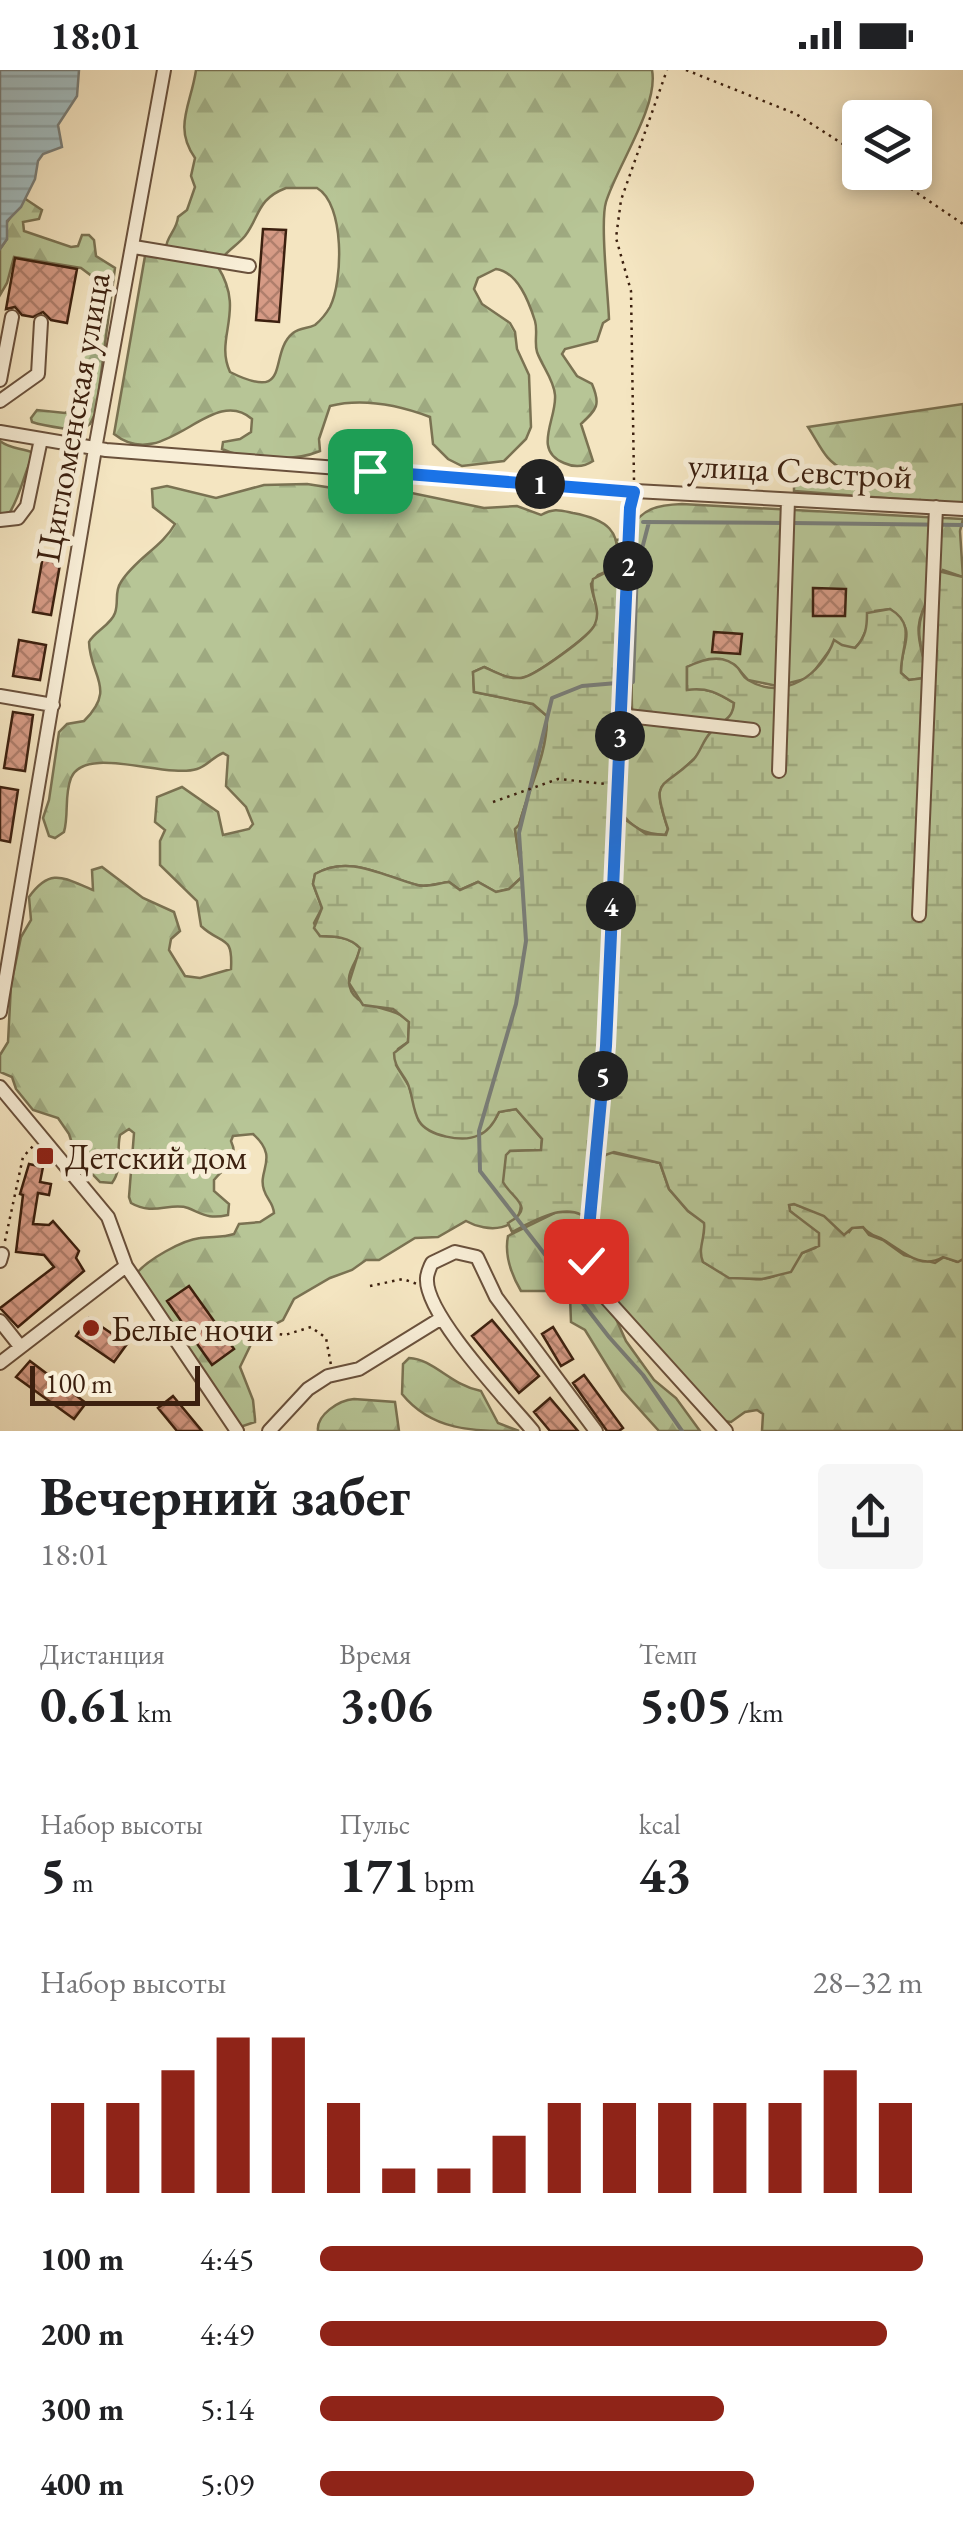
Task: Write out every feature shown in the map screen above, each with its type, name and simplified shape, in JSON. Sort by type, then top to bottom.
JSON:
[{"type":"street","name":"Цигломенская улица","points":[[0,1012],[7,925],[53,706],[164,70]]},
{"type":"street","points":[[134,247],[249,266]]},
{"type":"street","points":[[0,380],[12,316]]},
{"type":"street","points":[[0,401],[38,374],[40,322]]},
{"type":"street","name":"улица Севстрой","points":[[0,432],[95,449],[634,492],[963,509]]},
{"type":"street","points":[[0,520],[18,518],[27,506],[41,439]]},
{"type":"street","points":[[634,492],[630,508],[623,708],[616,784],[606,1046],[586,1261],[595,1286],[726,1431]]},
{"type":"street","points":[[779,772],[788,500]]},
{"type":"street","points":[[920,915],[936,508]]},
{"type":"street","points":[[0,696],[53,706]]},
{"type":"street","points":[[623,708],[628,716],[754,730]]},
{"type":"street","points":[[0,1087],[108,1216],[126,1266],[237,1431]]},
{"type":"street","points":[[533,1431],[440,1319],[426,1276],[432,1263],[455,1252],[477,1256],[496,1298],[596,1431]]},
{"type":"street","points":[[0,1363],[126,1266]]},
{"type":"street","points":[[269,1431],[308,1389],[328,1376],[359,1370],[440,1319]]},
{"type":"street","points":[[0,1321],[19,1345]]},
{"type":"path","points":[[634,492],[631,291],[616,238],[621,200],[667,70]]},
{"type":"path","points":[[686,70],[796,114],[842,143]]},
{"type":"path","points":[[913,190],[963,224]]},
{"type":"path","points":[[493,802],[558,779],[616,784]]},
{"type":"path","points":[[1,1258],[24,1157],[44,1137]]},
{"type":"path","points":[[370,1286],[402,1279],[428,1287]]},
{"type":"path","points":[[250,1330],[286,1335],[310,1327],[326,1338],[332,1359],[328,1376]]},
{"type":"green space","points":[[196,70],[652,70],[649,101],[604,212],[609,319],[603,323],[597,341],[565,349],[562,354],[577,376],[592,384],[595,391],[596,406],[581,424],[593,461],[572,466],[549,450],[555,395],[537,352],[535,321],[516,282],[496,269],[478,278],[474,289],[482,304],[510,323],[529,375],[531,427],[526,439],[504,461],[462,466],[433,444],[430,417],[368,403],[330,406],[319,439],[320,451],[297,457],[258,458],[222,449],[223,442],[251,432],[252,419],[236,411],[220,412],[151,444],[133,444],[114,434],[145,256],[166,248],[195,187],[191,176],[195,158],[184,126]],"holes":[[[286,188],[317,188],[333,210],[339,244],[337,280],[330,307],[315,325],[296,331],[285,342],[271,379],[250,380],[230,372],[225,347],[229,297],[218,267],[220,262],[245,236],[269,197]]]},
{"type":"green space","points":[[24,198],[42,210],[39,219],[23,222],[24,231],[71,247],[78,246],[82,235],[89,235],[94,240],[96,256],[115,268],[96,412],[90,424],[80,431],[38,424],[31,418],[37,410],[65,413],[76,408],[77,393],[85,385],[80,362],[91,337],[86,326],[89,302],[95,298],[93,277],[81,268],[14,257],[0,295],[0,249],[7,239],[5,225]]},
{"type":"green space","points":[[963,404],[963,504],[794,491],[794,484],[807,478],[850,482],[845,470],[828,458],[808,427]]},
{"type":"green space","points":[[0,441],[34,453],[10,512],[0,515]]},
{"type":"green space","points":[[307,484],[352,491],[402,491],[484,508],[517,506],[541,515],[557,510],[584,516],[609,528],[617,544],[617,555],[615,568],[598,575],[591,584],[596,623],[574,645],[522,678],[507,677],[484,667],[473,672],[474,692],[533,704],[547,716],[541,758],[515,830],[522,877],[509,889],[496,892],[478,882],[460,890],[449,882],[421,886],[366,869],[340,866],[315,874],[313,884],[322,908],[314,923],[320,936],[347,939],[360,948],[349,978],[355,997],[409,1022],[408,1042],[398,1049],[396,1065],[409,1086],[419,1121],[453,1135],[474,1136],[483,1132],[499,1112],[516,1109],[542,1139],[541,1150],[510,1151],[507,1157],[507,1178],[521,1201],[520,1211],[516,1219],[502,1227],[466,1221],[438,1237],[415,1238],[379,1260],[366,1260],[294,1299],[283,1320],[256,1334],[240,1367],[253,1400],[255,1422],[240,1427],[136,1274],[156,1257],[184,1242],[234,1234],[239,1224],[260,1222],[274,1213],[263,1183],[266,1157],[261,1142],[253,1134],[233,1136],[233,1158],[214,1180],[214,1191],[229,1204],[228,1215],[207,1216],[182,1207],[139,1207],[129,1197],[134,1133],[129,1129],[120,1135],[118,1166],[112,1183],[100,1182],[77,1158],[69,1134],[58,1118],[33,1110],[16,1089],[12,1077],[0,1072],[0,1055],[8,1042],[11,985],[21,937],[31,920],[29,897],[52,878],[93,890],[92,870],[102,867],[143,898],[174,912],[180,931],[171,939],[169,950],[185,976],[200,978],[231,969],[228,945],[201,926],[197,901],[160,865],[160,841],[165,830],[155,822],[157,797],[182,787],[218,812],[223,835],[249,829],[253,824],[246,807],[226,786],[228,756],[223,753],[201,768],[183,771],[109,763],[79,768],[71,778],[64,832],[55,838],[49,836],[43,818],[59,732],[67,724],[84,721],[99,700],[99,682],[89,642],[113,617],[121,582],[175,524],[153,507],[152,489],[167,486],[216,498],[264,485]]},
{"type":"green space","points":[[682,504],[963,519],[963,577],[943,570],[923,610],[919,641],[928,674],[925,678],[909,680],[901,673],[906,632],[890,609],[875,611],[855,648],[832,647],[809,678],[777,686],[748,680],[735,665],[720,659],[687,667],[687,689],[701,689],[734,703],[729,717],[713,731],[694,759],[662,786],[660,800],[668,829],[665,835],[640,829],[621,811],[632,717],[629,530],[651,509]]},
{"type":"green space","points":[[629,538],[632,712],[620,811],[646,834],[666,835],[660,800],[662,786],[694,759],[708,735],[733,709],[734,703],[717,694],[687,690],[687,667],[706,660],[726,660],[746,679],[762,686],[788,686],[821,664],[834,640],[855,648],[865,632],[867,613],[890,609],[906,630],[901,673],[909,680],[924,678],[928,674],[920,621],[938,571],[963,577],[963,1259],[958,1262],[943,1257],[927,1262],[913,1258],[863,1227],[852,1228],[844,1235],[824,1216],[794,1204],[789,1205],[790,1211],[819,1233],[819,1246],[802,1253],[791,1272],[762,1279],[729,1278],[703,1262],[704,1223],[669,1189],[660,1163],[614,1152],[605,1155],[599,1164],[598,1223],[592,1224],[574,1212],[554,1213],[512,1232],[508,1223],[522,1207],[503,1182],[506,1155],[510,1151],[541,1150],[542,1139],[516,1109],[499,1112],[489,1128],[472,1137],[446,1137],[424,1126],[394,1058],[394,1053],[408,1042],[409,1022],[393,1009],[363,1005],[349,983],[360,948],[347,939],[320,936],[314,928],[322,908],[313,884],[315,874],[328,868],[353,866],[421,886],[449,882],[460,890],[478,882],[496,892],[509,889],[522,877],[515,829],[541,758],[547,716],[533,704],[474,692],[473,672],[484,667],[507,677],[521,678],[549,664],[583,637],[597,618],[593,579],[615,568],[619,552],[616,540]]},
{"type":"green space","points":[[609,1152],[660,1163],[669,1189],[704,1222],[703,1262],[730,1275],[769,1278],[815,1248],[808,1228],[790,1211],[789,1205],[794,1204],[824,1215],[849,1232],[863,1227],[869,1235],[904,1255],[935,1263],[944,1257],[957,1262],[963,1259],[963,1431],[762,1431],[763,1414],[757,1410],[745,1412],[731,1422],[724,1421],[643,1337],[607,1287],[599,1245],[598,1182],[601,1162]]},
{"type":"green space","points":[[557,1212],[577,1212],[588,1219],[594,1270],[626,1341],[654,1380],[676,1398],[700,1431],[659,1431],[622,1390],[585,1330],[571,1322],[570,1296],[560,1291],[521,1291],[509,1265],[508,1236]]},
{"type":"green space","points":[[409,1358],[481,1391],[498,1423],[519,1431],[469,1429],[426,1415],[402,1394],[403,1364]]},
{"type":"green space","points":[[354,1399],[395,1402],[399,1431],[318,1431],[321,1419],[330,1409]]},
{"type":"water","points":[[0,70],[79,70],[77,96],[58,125],[62,147],[43,154],[38,161],[35,179],[21,207],[7,221],[7,239],[0,249]]},
{"type":"building","points":[[263,229],[286,230],[279,322],[256,320]]},
{"type":"building","points":[[15,258],[77,269],[67,323],[51,320],[43,312],[33,317],[22,315],[15,307],[6,309]]},
{"type":"building","points":[[43,556],[61,559],[51,615],[33,612]]},
{"type":"building","points":[[813,588],[846,589],[845,616],[813,616]]},
{"type":"building","points":[[714,632],[742,634],[740,654],[712,652]]},
{"type":"building","points":[[19,640],[46,645],[40,680],[13,676]]},
{"type":"building","points":[[13,712],[33,715],[25,771],[4,768]]},
{"type":"building","points":[[0,787],[18,790],[10,842],[0,840]]},
{"type":"building","points":[[29,1164],[43,1167],[40,1182],[51,1184],[49,1195],[38,1193],[33,1224],[49,1225],[53,1221],[79,1251],[76,1258],[84,1271],[18,1327],[0,1308],[54,1267],[44,1255],[16,1252],[23,1195],[20,1194]]},
{"type":"building","points":[[189,1286],[234,1349],[212,1365],[167,1301]]},
{"type":"building","points":[[89,1318],[127,1344],[114,1362],[76,1336]]},
{"type":"building","points":[[492,1320],[539,1376],[519,1393],[472,1336]]},
{"type":"building","points":[[553,1327],[573,1359],[561,1366],[542,1334]]},
{"type":"building","points":[[30,1361],[86,1403],[74,1419],[16,1377]]},
{"type":"building","points":[[584,1375],[623,1428],[619,1431],[607,1431],[573,1383]]},
{"type":"building","points":[[173,1396],[202,1431],[177,1431],[158,1408]]},
{"type":"building","points":[[550,1398],[578,1431],[550,1431],[534,1412]]},
{"type":"waterway","points":[[643,522],[783,523]]},
{"type":"waterway","points":[[627,683],[633,682],[637,568],[649,522]]},
{"type":"waterway","points":[[793,523],[963,525]]},
{"type":"waterway","points":[[617,683],[582,686],[552,698],[519,833],[526,941],[516,1004],[479,1131],[480,1171],[643,1375],[682,1431]]},
{"type":"place","name":"Детский дом","points":[[45,1156]]},
{"type":"place","name":"Белые ночи","points":[[91,1328]]},
{"type":"route","points":[[370,471],[634,492],[615,792],[606,1046],[586,1261]]}]
